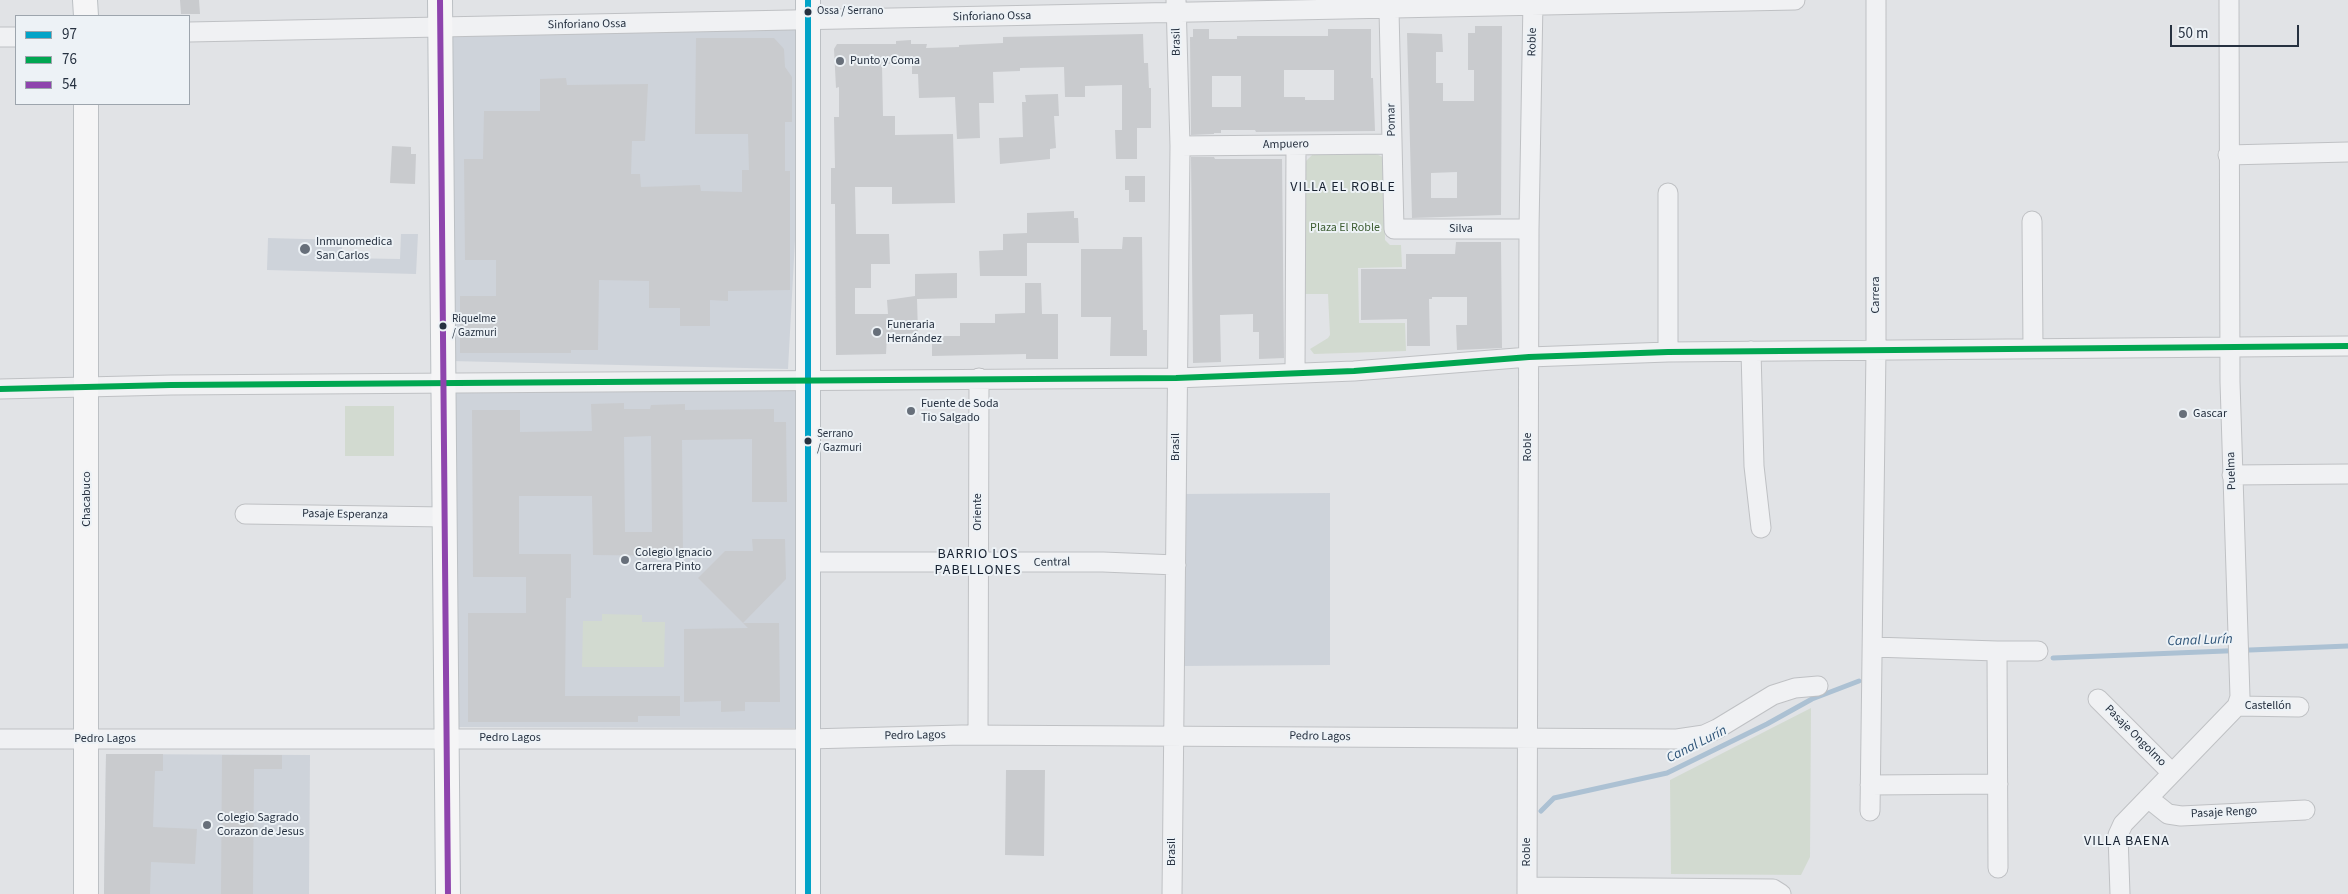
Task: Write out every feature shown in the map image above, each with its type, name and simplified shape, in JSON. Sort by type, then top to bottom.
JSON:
[{"type":"main road","points":[[86,0],[86,15]]},
{"type":"main road","points":[[440,0],[448,894]]},
{"type":"main road","points":[[808,11],[808,894]]},
{"type":"main road","name":"Chacabuco","points":[[86,105],[88,739],[86,894]]},
{"type":"street","name":"Sinforiano Ossa","points":[[190,32],[440,27],[808,11],[1176,7],[1390,10],[1534,3],[1795,0]]},
{"type":"street","name":"Carrera","points":[[1870,812],[1876,349],[1876,0]]},
{"type":"street","name":"Puelma","points":[[2229,0],[2228,155],[2232,475],[2240,697],[2237,706]]},
{"type":"street","name":"Roble","points":[[1527,890],[1529,229],[1534,3]]},
{"type":"street","name":"Brasil","points":[[1172,894],[1172,735],[1176,565],[1176,378],[1180,146],[1176,7]]},
{"type":"street","name":"Pomar","points":[[1390,10],[1394,229]]},
{"type":"street","points":[[0,37],[15,37]]},
{"type":"street","name":"Ampuero","points":[[1180,146],[1392,144]]},
{"type":"street","points":[[1295,373],[1296,145]]},
{"type":"street","points":[[2228,155],[2348,152]]},
{"type":"street","points":[[1668,193],[1668,352]]},
{"type":"street","points":[[2032,221],[2033,349]]},
{"type":"street","name":"Silva","points":[[1394,229],[1529,229]]},
{"type":"street","points":[[0,389],[979,378],[1176,378],[1354,371],[1529,357],[1668,352],[2348,346]]},
{"type":"street","points":[[1751,351],[1754,466],[1761,528]]},
{"type":"street","name":"Oriente","points":[[978,735],[979,378]]},
{"type":"street","points":[[2232,475],[2348,474]]},
{"type":"street","name":"Pasaje Esperanza","points":[[246,514],[445,517]]},
{"type":"street","name":"Central","points":[[808,562],[978,564],[1103,562],[1176,565]]},
{"type":"street","points":[[1873,647],[2038,652]]},
{"type":"street","points":[[1997,651],[1998,868]]},
{"type":"street","name":"Pedro Lagos","points":[[0,739],[447,737],[808,739],[978,735],[1526,739],[1677,738],[1704,735],[1717,730],[1773,695],[1795,688],[1818,686]]},
{"type":"street","name":"Pasaje Ongolmo","points":[[2098,699],[2172,773]]},
{"type":"street","points":[[2120,894],[2119,829],[2237,706]]},
{"type":"street","name":"Castellón","points":[[2237,706],[2299,706]]},
{"type":"street","points":[[1870,785],[1998,784]]},
{"type":"street","name":"Pasaje Rengo","points":[[2148,798],[2168,814],[2181,816],[2306,810]]},
{"type":"street","points":[[1527,890],[1655,891],[1774,889],[1780,893]]},
{"type":"shaded area","points":[[799,26],[800,148],[788,369],[451,361],[453,30]]},
{"type":"shaded area","name":"Inmunomedica San Carlos","points":[[401,234],[418,234],[416,274],[267,270],[268,238],[342,240],[342,258],[400,259]]},
{"type":"shaded area","name":"Colegio Ignacio Carrera Pinto","points":[[797,387],[799,728],[450,727],[453,393]]},
{"type":"shaded area","points":[[1330,493],[1330,665],[1181,666],[1181,494]]},
{"type":"shaded area","name":"Colegio Sagrado Corazon de Jesus","points":[[106,754],[310,755],[309,894],[104,894]]},
{"type":"green space","name":"Plaza El Roble","points":[[1376,154],[1385,158],[1385,240],[1390,245],[1401,245],[1402,267],[1358,268],[1359,323],[1405,323],[1406,351],[1314,354],[1310,349],[1330,335],[1328,294],[1305,294],[1305,162],[1312,155]]},
{"type":"green space","points":[[345,406],[394,406],[394,456],[345,456]]},
{"type":"green space","points":[[602,614],[642,615],[642,622],[665,622],[664,667],[582,667],[583,621],[602,621]]},
{"type":"green space","points":[[1811,708],[1810,857],[1801,875],[1671,874],[1670,780]]},
{"type":"building","points":[[180,0],[199,0],[200,14],[181,14]]},
{"type":"building","points":[[1475,26],[1502,26],[1501,215],[1412,218],[1407,33],[1442,34],[1443,52],[1436,52],[1436,83],[1443,83],[1443,101],[1474,101],[1474,70],[1468,70],[1468,33],[1475,33]],"holes":[[[1457,172],[1457,198],[1431,198],[1431,173]]]},
{"type":"building","points":[[1193,29],[1209,29],[1209,39],[1237,39],[1237,36],[1328,36],[1328,29],[1371,29],[1371,78],[1373,78],[1375,131],[1256,132],[1255,130],[1221,130],[1221,133],[1191,135],[1190,37],[1193,37]],"holes":[[[1284,70],[1334,70],[1334,100],[1305,100],[1305,97],[1284,97]],[[1212,76],[1241,76],[1241,107],[1212,107]]]},
{"type":"building","points":[[1143,34],[1144,63],[1148,63],[1149,88],[1151,88],[1151,128],[1137,128],[1137,159],[1116,159],[1115,130],[1122,130],[1122,85],[1085,86],[1085,97],[1065,97],[1064,67],[1020,68],[1020,71],[993,72],[994,103],[979,103],[980,138],[957,139],[955,97],[919,98],[918,74],[912,74],[912,64],[882,64],[883,116],[895,116],[895,135],[953,134],[955,203],[892,204],[892,187],[855,187],[856,234],[889,234],[890,264],[871,264],[871,288],[855,288],[855,314],[888,314],[887,300],[915,296],[915,274],[957,273],[957,298],[917,299],[918,333],[887,335],[886,354],[836,355],[835,204],[831,204],[831,168],[835,168],[834,117],[839,117],[839,87],[836,88],[834,49],[837,44],[896,44],[896,41],[911,40],[911,44],[927,44],[926,48],[959,47],[959,45],[1003,43],[1003,37]]},
{"type":"building","points":[[696,38],[774,38],[784,49],[785,67],[792,77],[792,122],[785,122],[785,171],[790,171],[790,290],[728,291],[728,301],[710,300],[710,326],[680,326],[680,308],[649,308],[649,281],[599,280],[598,350],[571,350],[571,353],[460,353],[460,296],[496,296],[496,260],[465,260],[464,159],[483,159],[484,111],[540,111],[540,79],[566,78],[567,85],[648,84],[645,141],[632,141],[631,174],[640,174],[641,187],[700,185],[701,191],[742,192],[742,170],[749,170],[748,134],[695,134]]},
{"type":"building","points":[[1058,94],[1059,116],[1054,116],[1056,148],[1050,149],[1050,159],[1000,164],[999,138],[1023,137],[1022,102],[1026,102],[1025,95]]},
{"type":"building","points":[[392,146],[411,147],[411,154],[416,154],[415,184],[390,183]]},
{"type":"building","points":[[1191,157],[1282,159],[1284,358],[1259,359],[1259,332],[1253,332],[1253,314],[1220,315],[1221,362],[1193,363]]},
{"type":"building","points":[[1125,176],[1145,176],[1145,202],[1129,202],[1129,190],[1125,190]]},
{"type":"building","points":[[1074,211],[1074,218],[1078,218],[1079,243],[1027,243],[1027,276],[980,276],[979,251],[1003,250],[1003,234],[1027,233],[1027,213]]},
{"type":"building","points":[[1123,237],[1142,237],[1143,330],[1147,330],[1147,356],[1110,356],[1111,317],[1081,317],[1081,249],[1122,249]]},
{"type":"building","points":[[1456,242],[1501,242],[1502,348],[1457,350],[1456,325],[1467,325],[1467,297],[1432,297],[1432,299],[1429,299],[1430,346],[1407,346],[1407,319],[1361,320],[1361,269],[1406,269],[1406,254],[1455,254]]},
{"type":"building","points":[[1025,283],[1041,283],[1042,314],[1058,314],[1058,359],[1026,359],[1026,354],[932,356],[932,336],[960,336],[960,323],[995,323],[995,314],[1025,313]]},
{"type":"building","points":[[624,403],[624,409],[650,409],[651,405],[685,404],[685,410],[774,409],[774,422],[786,422],[787,502],[752,502],[752,439],[682,440],[683,556],[593,555],[592,496],[519,496],[519,554],[571,554],[571,598],[566,598],[565,696],[680,696],[680,716],[638,716],[638,722],[468,722],[468,613],[526,613],[526,577],[473,577],[472,410],[520,410],[520,432],[592,431],[591,404]],"holes":[[[651,436],[652,532],[625,532],[624,437]]]},
{"type":"building","points":[[752,539],[785,539],[786,579],[743,623],[698,578],[725,551],[753,551]]},
{"type":"building","points":[[743,623],[779,623],[780,702],[745,702],[745,711],[721,712],[721,701],[684,702],[684,629],[748,628]]},
{"type":"building","points":[[106,754],[163,754],[163,771],[155,771],[153,827],[197,829],[195,864],[151,862],[150,894],[104,894]]},
{"type":"building","points":[[222,755],[282,755],[282,769],[254,769],[253,894],[221,894]]},
{"type":"building","points":[[1006,770],[1045,770],[1044,856],[1005,855]]},
{"type":"waterway","name":"Canal Lurín","points":[[2053,658],[2348,646]]},
{"type":"waterway","name":"Canal Lurín","points":[[1541,811],[1554,798],[1667,773],[1767,724],[1812,699],[1859,681]]},
{"type":"transit line","name":"54","points":[[440,0],[448,894]]},
{"type":"transit line","name":"97","points":[[808,0],[808,894]]},
{"type":"transit line","name":"76","points":[[0,389],[171,385],[1176,378],[1354,371],[1529,357],[1668,352],[2348,346]]},
{"type":"place","name":"Ossa / Serrano","points":[[808,12]]},
{"type":"place","name":"Punto y Coma","points":[[840,61]]},
{"type":"place","name":"Inmunomedica San Carlos","points":[[305,249]]},
{"type":"place","name":"Riquelme / Gazmuri","points":[[443,326]]},
{"type":"place","name":"Funeraria Hernández","points":[[877,332]]},
{"type":"place","name":"Fuente de Soda Tio Salgado","points":[[911,411]]},
{"type":"place","name":"Gascar","points":[[2183,414]]},
{"type":"place","name":"Serrano / Gazmuri","points":[[808,441]]},
{"type":"place","name":"Colegio Ignacio Carrera Pinto","points":[[625,560]]},
{"type":"place","name":"Colegio Sagrado Corazon de Jesus","points":[[207,825]]},
{"type":"district","name":"VILLA EL ROBLE","points":[[1343,188]]},
{"type":"district","name":"BARRIO LOS PABELLONES","points":[[978,564]]},
{"type":"district","name":"VILLA BAENA","points":[[2127,842]]}]
